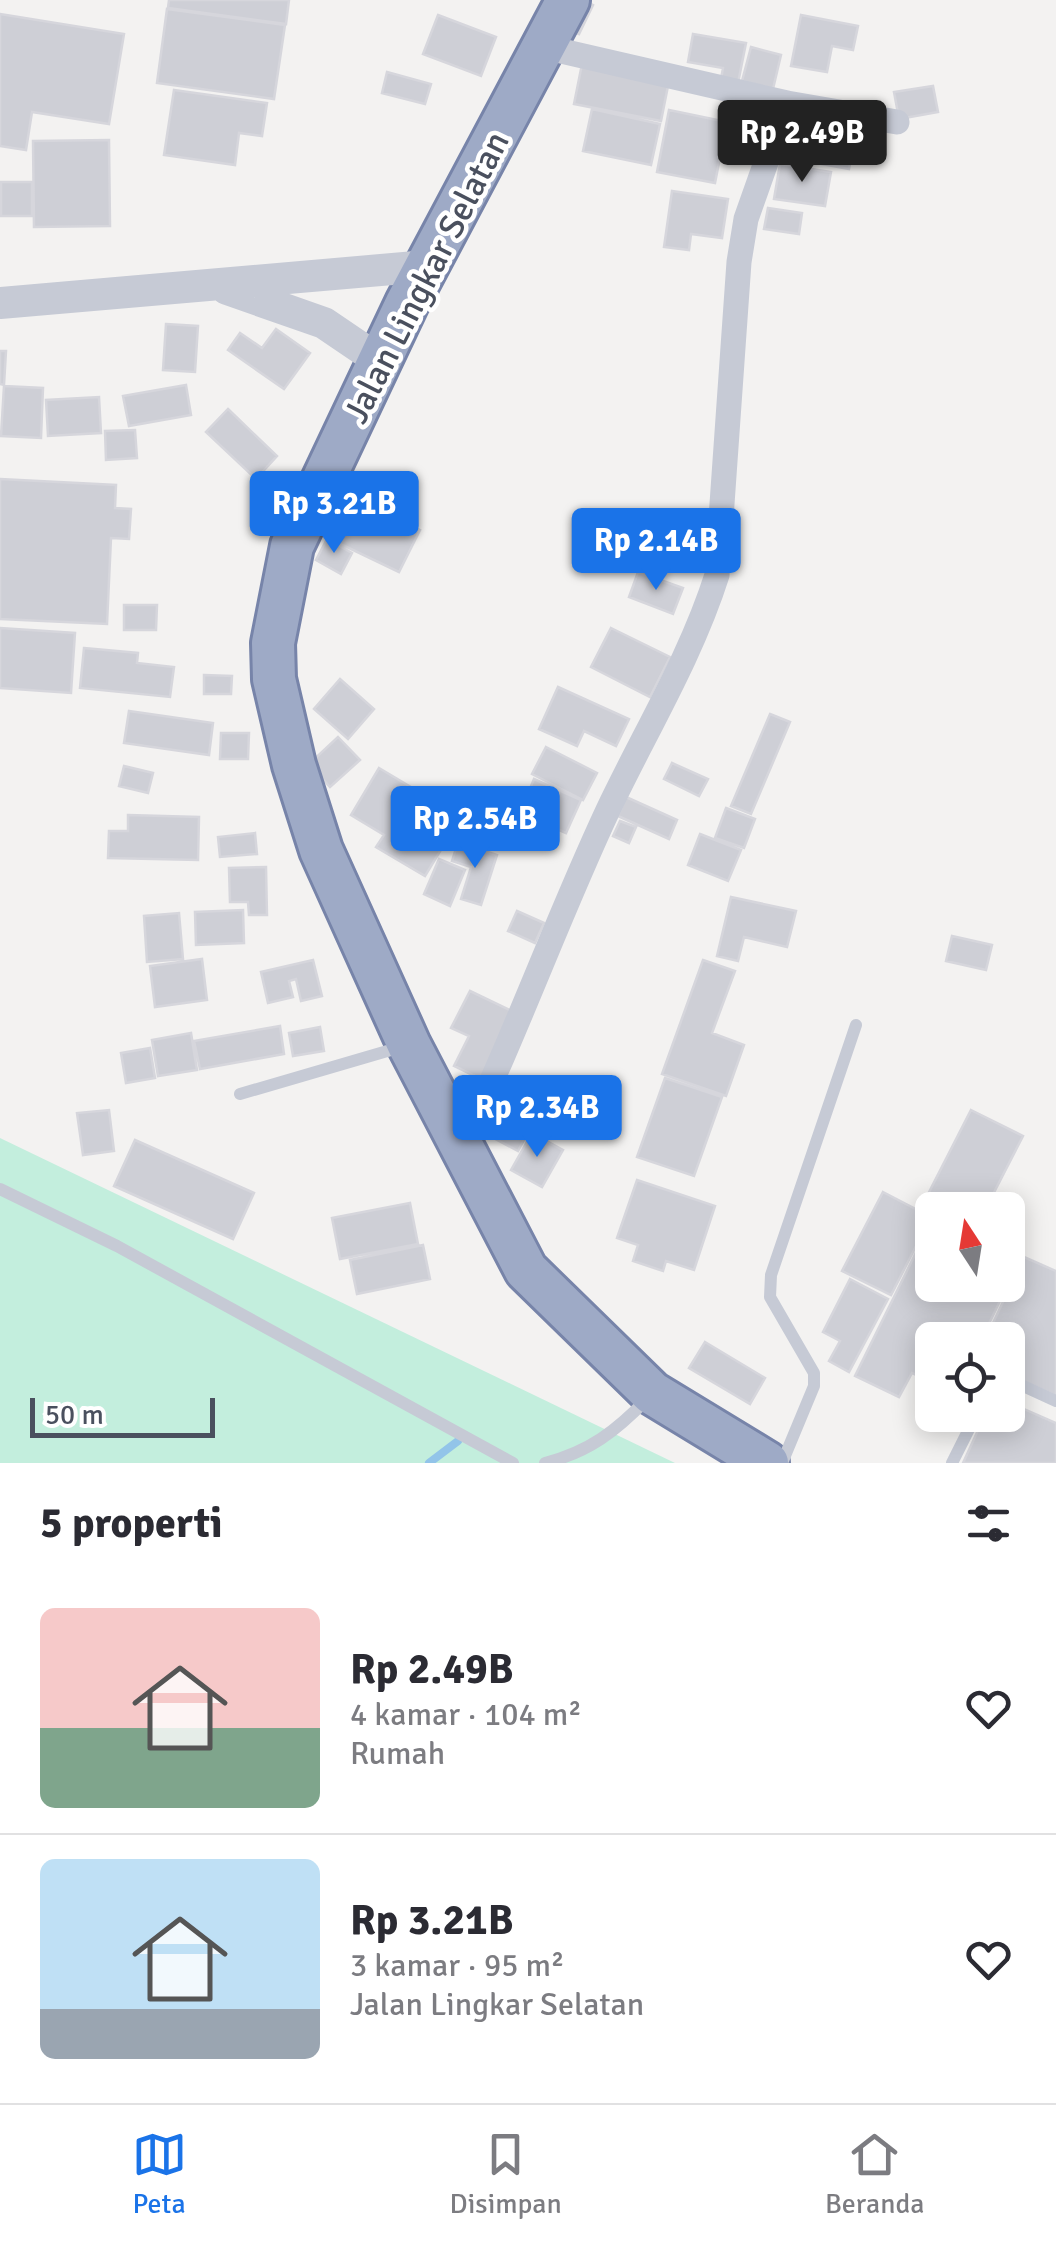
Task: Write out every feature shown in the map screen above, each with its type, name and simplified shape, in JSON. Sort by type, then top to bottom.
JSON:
[{"type":"highway","name":"Jalan Lingkar Selatan","points":[[568,0],[427,266],[292,546],[273,644],[274,679],[294,765],[321,850],[409,1044],[526,1270],[652,1393],[766,1463]]},
{"type":"street","points":[[544,47],[787,103],[897,122]]},
{"type":"street","points":[[461,1147],[503,1061],[607,813],[704,617],[718,575],[738,262],[752,200],[787,103]]},
{"type":"street","points":[[0,303],[427,266]]},
{"type":"street","points":[[208,284],[324,324],[380,362]]},
{"type":"lane","points":[[782,1463],[814,1386],[814,1373],[770,1297],[771,1275],[856,1025]]},
{"type":"lane","points":[[240,1094],[409,1044]]},
{"type":"lane","points":[[0,1189],[117,1246],[513,1463]]},
{"type":"lane","points":[[1025,1387],[1056,1401]]},
{"type":"lane","points":[[545,1463],[615,1432],[652,1393]]},
{"type":"lane","points":[[952,1463],[968,1432]]},
{"type":"green space","points":[[0,1138],[675,1463],[0,1463]]},
{"type":"building","points":[[169,0],[289,0],[286,24],[168,8]]},
{"type":"building","points":[[583,0],[593,5],[579,34],[563,27]]},
{"type":"building","points":[[167,9],[285,25],[274,99],[157,83]]},
{"type":"building","points":[[0,14],[124,34],[109,124],[32,112],[26,150],[0,146]]},
{"type":"building","points":[[438,15],[496,37],[481,76],[423,54]]},
{"type":"building","points":[[801,15],[858,26],[853,50],[832,46],[827,72],[791,66]]},
{"type":"building","points":[[693,34],[746,43],[738,83],[721,79],[723,68],[688,62]]},
{"type":"building","points":[[751,47],[781,55],[773,89],[742,81]]},
{"type":"building","points":[[582,64],[669,81],[661,121],[574,104]]},
{"type":"building","points":[[387,72],[431,84],[425,104],[382,93]]},
{"type":"building","points":[[933,86],[938,112],[899,119],[894,92]]},
{"type":"building","points":[[174,90],[267,103],[262,136],[239,133],[235,165],[164,155]]},
{"type":"building","points":[[592,109],[660,124],[651,165],[583,151]]},
{"type":"building","points":[[731,109],[758,113],[752,160],[725,156]]},
{"type":"building","points":[[669,110],[727,122],[715,183],[657,172]]},
{"type":"building","points":[[786,120],[856,133],[849,169],[779,156]]},
{"type":"building","points":[[109,140],[110,226],[34,227],[33,141]]},
{"type":"building","points":[[780,164],[831,172],[825,206],[774,199]]},
{"type":"building","points":[[1,182],[32,182],[32,216],[1,216]]},
{"type":"building","points":[[672,191],[728,199],[722,238],[691,234],[689,250],[664,247]]},
{"type":"building","points":[[768,208],[802,213],[799,234],[764,229]]},
{"type":"building","points":[[166,324],[198,326],[195,372],[163,370]]},
{"type":"building","points":[[276,329],[310,353],[284,389],[228,350],[240,333],[262,348]]},
{"type":"building","points":[[0,351],[6,351],[4,385],[0,384]]},
{"type":"building","points":[[186,385],[191,415],[129,426],[123,396]]},
{"type":"building","points":[[4,386],[43,388],[41,438],[1,436]]},
{"type":"building","points":[[99,397],[101,433],[48,436],[46,400]]},
{"type":"building","points":[[228,409],[277,456],[256,479],[206,432]]},
{"type":"building","points":[[135,430],[137,458],[106,460],[105,431]]},
{"type":"building","points":[[0,479],[116,485],[115,508],[131,509],[129,539],[111,538],[107,624],[0,619]]},
{"type":"building","points":[[366,504],[420,530],[399,572],[334,541],[348,513],[359,518]]},
{"type":"building","points":[[327,539],[352,553],[341,574],[316,560]]},
{"type":"building","points":[[638,572],[683,588],[673,614],[629,597]]},
{"type":"building","points":[[124,605],[157,605],[156,630],[124,630]]},
{"type":"building","points":[[0,628],[75,633],[71,693],[0,688]]},
{"type":"building","points":[[611,628],[670,657],[650,697],[591,667]]},
{"type":"building","points":[[84,648],[138,653],[137,663],[174,667],[170,697],[80,688]]},
{"type":"building","points":[[204,675],[232,676],[231,694],[204,694]]},
{"type":"building","points":[[340,679],[374,709],[348,739],[314,709]]},
{"type":"building","points":[[558,687],[629,719],[616,746],[584,731],[577,746],[539,729]]},
{"type":"building","points":[[129,711],[213,723],[209,755],[124,743]]},
{"type":"building","points":[[770,714],[790,722],[751,814],[731,806]]},
{"type":"building","points":[[221,733],[249,733],[248,759],[220,759]]},
{"type":"building","points":[[338,737],[360,760],[330,787],[309,764]]},
{"type":"building","points":[[546,747],[597,773],[583,800],[532,774]]},
{"type":"building","points":[[672,763],[708,779],[699,796],[664,779]]},
{"type":"building","points":[[124,766],[153,773],[148,793],[119,786]]},
{"type":"building","points":[[379,768],[461,817],[425,876],[376,847],[384,835],[351,815]]},
{"type":"building","points":[[534,779],[581,800],[566,833],[520,813]]},
{"type":"building","points":[[626,797],[677,820],[669,839],[618,816]]},
{"type":"building","points":[[726,808],[755,819],[744,848],[715,838]]},
{"type":"building","points":[[128,815],[199,817],[198,860],[108,858],[109,831],[128,831]]},
{"type":"building","points":[[620,821],[636,827],[629,843],[613,836]]},
{"type":"building","points":[[255,833],[257,854],[220,857],[218,837]]},
{"type":"building","points":[[700,834],[741,850],[728,881],[688,865]]},
{"type":"building","points":[[458,842],[497,855],[481,905],[461,899],[471,867],[452,861]]},
{"type":"building","points":[[439,859],[465,870],[450,906],[424,894]]},
{"type":"building","points":[[266,867],[267,915],[249,915],[248,902],[230,902],[229,868]]},
{"type":"building","points":[[731,897],[796,911],[787,947],[744,937],[738,961],[717,956]]},
{"type":"building","points":[[243,910],[244,943],[196,945],[195,912]]},
{"type":"building","points":[[517,911],[544,923],[535,943],[508,931]]},
{"type":"building","points":[[179,913],[183,959],[147,962],[144,916]]},
{"type":"building","points":[[952,936],[992,945],[986,970],[946,961]]},
{"type":"building","points":[[202,959],[207,1000],[155,1007],[150,966]]},
{"type":"building","points":[[313,960],[322,996],[301,1001],[296,979],[289,981],[293,997],[268,1003],[261,972]]},
{"type":"building","points":[[703,960],[735,971],[712,1033],[744,1045],[726,1096],[662,1074]]},
{"type":"building","points":[[470,991],[516,1013],[483,1080],[454,1066],[469,1036],[451,1028]]},
{"type":"building","points":[[280,1026],[284,1054],[200,1069],[194,1041]]},
{"type":"building","points":[[320,1027],[324,1051],[293,1056],[289,1033]]},
{"type":"building","points":[[191,1033],[197,1070],[158,1076],[152,1040]]},
{"type":"building","points":[[150,1048],[155,1078],[126,1083],[121,1053]]},
{"type":"building","points":[[665,1078],[722,1097],[694,1176],[637,1157]]},
{"type":"building","points":[[514,1083],[545,1100],[518,1151],[486,1134]]},
{"type":"building","points":[[109,1110],[114,1151],[83,1155],[77,1113]]},
{"type":"building","points":[[971,1110],[1023,1136],[994,1192],[929,1192]]},
{"type":"building","points":[[532,1133],[563,1150],[542,1187],[511,1170]]},
{"type":"building","points":[[135,1140],[254,1193],[233,1239],[114,1186]]},
{"type":"building","points":[[637,1180],[715,1206],[694,1270],[666,1261],[663,1271],[633,1261],[638,1245],[617,1238]]},
{"type":"building","points":[[883,1192],[915,1209],[915,1248],[891,1295],[842,1271]]},
{"type":"building","points":[[410,1203],[418,1244],[340,1259],[332,1218]]},
{"type":"building","points":[[423,1245],[430,1279],[357,1294],[350,1260]]},
{"type":"building","points":[[915,1254],[915,1302],[1000,1302],[990,1322],[915,1322],[915,1374],[912,1373],[899,1397],[855,1376]]},
{"type":"building","points":[[1025,1257],[1056,1271],[1056,1396],[1025,1382],[1025,1322],[993,1322],[1003,1302],[1025,1302]]},
{"type":"building","points":[[850,1279],[888,1299],[849,1372],[829,1361],[840,1341],[823,1332]]},
{"type":"building","points":[[705,1342],[765,1378],[750,1404],[689,1368]]},
{"type":"building","points":[[1025,1409],[1056,1423],[1056,1463],[963,1463],[977,1432],[1025,1432]]},
{"type":"waterway","points":[[429,1463],[458,1441]]}]
